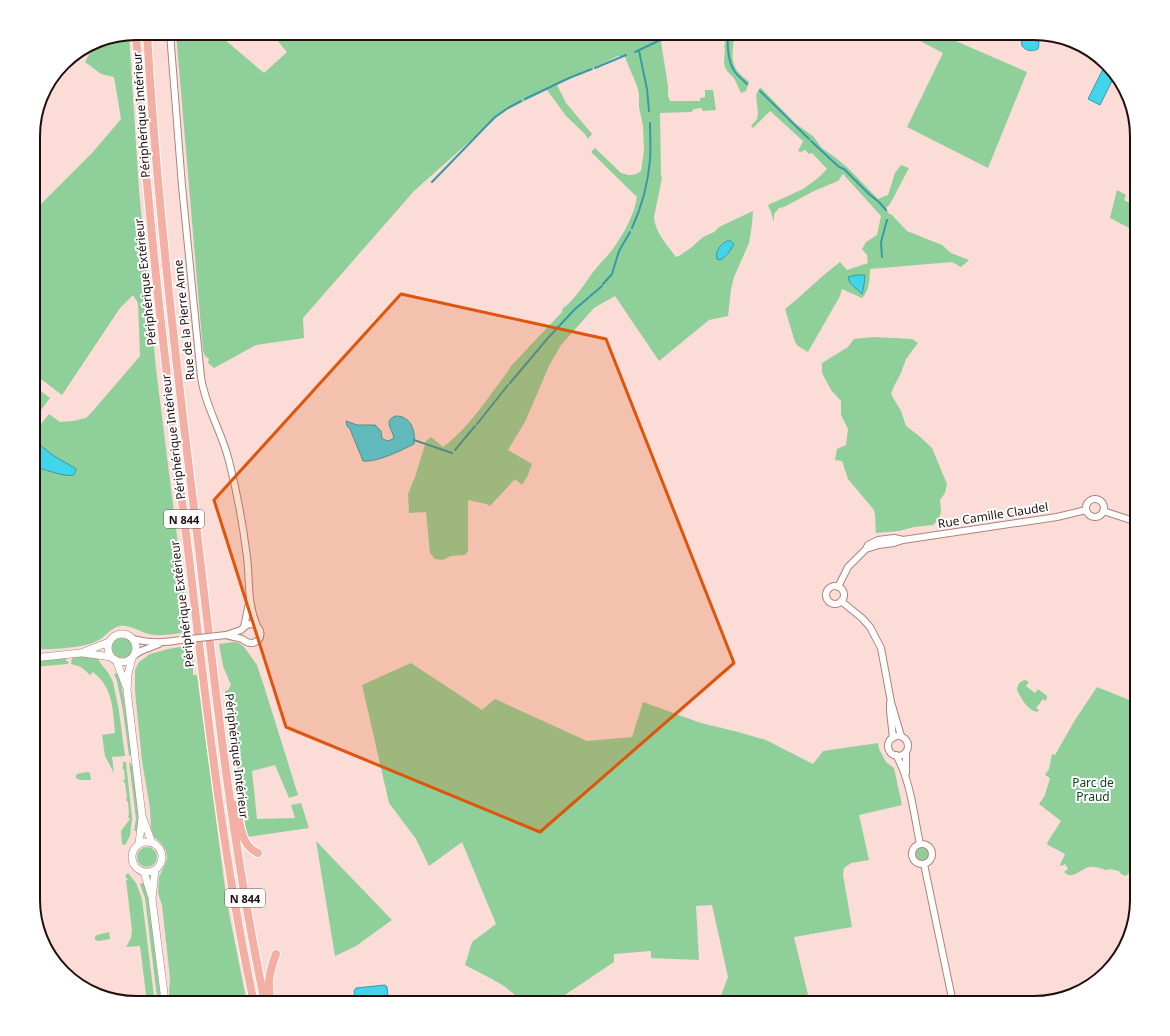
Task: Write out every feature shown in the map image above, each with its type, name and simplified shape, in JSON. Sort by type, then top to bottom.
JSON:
[{"type":"highway","name":"Périphérique Extérieur","points":[[136,40],[149,205],[171,416],[216,784],[240,935],[253,996]]},
{"type":"highway","name":"Périphérique Intérieur","points":[[148,40],[168,291],[212,656],[229,791],[246,905],[264,996]]},
{"type":"highway","points":[[229,791],[236,809],[245,842],[258,853]]},
{"type":"highway","points":[[269,996],[268,990],[269,972],[276,954]]},
{"type":"main road","points":[[81,653],[109,642],[113,637],[119,634],[126,634],[131,638],[136,646],[128,674],[127,690],[142,816],[152,844]]},
{"type":"main road","points":[[109,642],[108,650],[127,690]]},
{"type":"main road","points":[[40,657],[81,653],[113,658],[120,662],[126,661],[132,657]]},
{"type":"main road","points":[[139,844],[142,816]]},
{"type":"main road","points":[[146,842],[152,844],[161,852],[162,857],[160,864],[155,870],[150,872],[144,872],[137,869],[132,859],[133,851],[139,844],[146,842]]},
{"type":"main road","points":[[152,899],[155,870]]},
{"type":"main road","points":[[144,872],[152,899],[164,996]]},
{"type":"street","name":"Rue de la Pierre Anne","points":[[170,40],[176,118],[199,365],[205,396],[229,461],[247,558],[249,599],[252,614],[257,626]]},
{"type":"street","points":[[1095,499],[1100,500],[1104,508],[1101,515],[1095,517],[1089,515],[1086,510],[1088,502],[1095,499]]},
{"type":"street","name":"Rue Camille Claudel","points":[[838,587],[843,574],[848,567],[866,549],[903,540],[1057,517],[1086,510]]},
{"type":"street","points":[[1103,511],[1130,520]]},
{"type":"street","points":[[834,586],[842,590],[844,594],[841,601],[837,604],[832,604],[828,601],[826,592],[829,588],[834,586]]},
{"type":"street","name":"Rue de la Pierre Anne","points":[[242,628],[249,599]]},
{"type":"street","points":[[841,601],[862,618],[870,627],[881,648],[891,702],[901,736],[908,742],[906,752],[906,779]]},
{"type":"street","points":[[131,638],[152,643],[226,635],[249,624],[255,624],[261,634],[257,641],[249,643],[226,635]]},
{"type":"street","points":[[242,628],[241,634],[243,640]]},
{"type":"street","points":[[132,657],[141,651],[166,642]]},
{"type":"street","points":[[891,702],[890,711],[893,738]]},
{"type":"street","points":[[901,736],[893,738],[889,743],[889,748],[900,762],[906,779],[920,844]]},
{"type":"street","points":[[896,755],[902,755],[906,752]]},
{"type":"street","points":[[920,844],[928,846],[932,852],[931,859],[928,863],[916,863],[912,856],[914,849],[920,844]]},
{"type":"street","points":[[924,864],[952,996]]},
{"type":"highlighted area","points":[[401,294],[606,339],[734,663],[540,832],[286,727],[214,500]]},
{"type":"green space","points":[[177,40],[225,40],[264,73],[287,52],[277,40],[665,40],[661,42],[668,86],[668,96],[670,101],[700,101],[700,98],[705,97],[705,90],[713,90],[716,110],[703,111],[701,108],[694,109],[691,112],[660,113],[662,178],[654,217],[655,223],[662,238],[676,257],[692,247],[703,237],[714,232],[719,227],[753,211],[749,243],[734,277],[728,316],[709,320],[659,361],[615,296],[594,308],[561,345],[549,366],[525,422],[508,450],[532,464],[522,485],[515,479],[490,506],[468,500],[468,551],[465,555],[451,556],[443,560],[435,559],[430,553],[426,512],[409,513],[408,494],[426,441],[431,437],[443,447],[462,430],[486,401],[510,367],[562,312],[563,308],[575,297],[593,272],[613,249],[629,223],[637,197],[591,152],[595,148],[621,173],[632,175],[641,171],[644,150],[639,94],[625,57],[618,56],[557,85],[566,103],[592,134],[588,139],[585,134],[566,116],[547,90],[508,109],[496,118],[414,191],[303,318],[304,338],[256,345],[214,368],[208,363],[209,359],[205,356],[203,351]]},
{"type":"green space","points":[[726,40],[734,40],[732,54],[734,64],[739,73],[749,82],[746,91],[741,93],[734,78],[725,67],[724,47]]},
{"type":"green space","points":[[918,40],[953,40],[1027,72],[988,168],[907,127],[943,53]]},
{"type":"green space","points":[[129,41],[139,190],[156,369],[189,632],[168,635],[151,635],[129,627],[120,626],[91,643],[66,648],[40,649],[40,425],[49,414],[60,422],[86,418],[140,356],[138,303],[133,295],[120,308],[62,395],[40,378],[40,205],[92,153],[121,119],[114,77],[101,74],[85,62],[90,52],[99,47],[111,43]]},
{"type":"green space","points":[[760,87],[796,124],[813,136],[822,148],[849,169],[878,199],[888,195],[895,173],[901,165],[909,168],[890,204],[886,208],[889,214],[891,214],[907,231],[942,245],[951,253],[969,260],[961,267],[952,262],[870,269],[869,285],[862,298],[842,289],[840,296],[808,352],[798,346],[795,342],[785,309],[840,262],[847,270],[868,263],[867,255],[862,249],[866,242],[877,235],[881,216],[843,174],[838,181],[779,208],[774,214],[774,222],[768,205],[803,189],[827,169],[812,153],[809,154],[805,150],[801,152],[798,151],[803,141],[770,111],[753,128],[751,126],[757,119],[758,114],[756,95]]},
{"type":"green space","points":[[1117,190],[1126,195],[1124,200],[1130,203],[1130,228],[1110,218]]},
{"type":"green space","points":[[873,337],[912,339],[918,343],[906,359],[891,394],[901,411],[906,426],[932,448],[947,484],[945,493],[940,500],[941,511],[939,519],[933,525],[914,527],[899,531],[876,533],[874,510],[848,479],[842,461],[835,460],[837,449],[846,445],[848,429],[841,415],[841,401],[831,390],[822,373],[822,363],[848,347],[854,339]]},
{"type":"green space","points":[[40,390],[50,398],[40,411]]},
{"type":"green space","points":[[122,638],[129,641],[132,648],[129,655],[122,658],[115,655],[112,648],[115,641]]},
{"type":"green space","points":[[234,642],[239,643],[244,647],[257,665],[298,795],[289,798],[275,765],[252,771],[257,819],[295,818],[291,805],[301,803],[309,828],[247,837],[225,691],[228,690],[231,685],[223,666],[219,644]]},
{"type":"green space","points":[[191,645],[193,656],[193,675],[197,675],[227,903],[246,996],[170,996],[170,978],[162,905],[158,893],[159,877],[167,858],[166,851],[161,843],[154,837],[151,828],[150,808],[142,761],[135,691],[135,670],[139,662],[150,654]]},
{"type":"green space","points":[[84,656],[99,657],[99,661],[113,682],[119,711],[125,756],[112,757],[114,773],[105,756],[102,735],[115,733],[111,700],[105,685],[100,678],[93,672],[90,675],[81,667],[71,664],[72,658]]},
{"type":"green space","points":[[66,658],[66,661],[69,662],[68,664],[40,666],[40,660]]},
{"type":"green space","points":[[411,663],[482,710],[495,699],[587,741],[632,737],[643,702],[701,723],[766,740],[813,764],[823,751],[878,743],[879,749],[886,762],[894,768],[902,805],[859,815],[869,860],[851,863],[844,868],[843,875],[852,927],[794,937],[808,996],[721,996],[728,977],[712,905],[696,906],[699,960],[651,958],[651,951],[614,954],[614,962],[563,996],[516,996],[504,986],[465,965],[472,942],[496,924],[462,842],[429,866],[416,839],[389,803],[362,685]]},
{"type":"green space","points":[[119,673],[126,710],[131,752],[131,755],[129,756],[123,711],[117,681],[114,674]]},
{"type":"green space","points":[[1025,680],[1029,682],[1026,686],[1035,693],[1038,689],[1047,696],[1046,701],[1043,699],[1036,708],[1039,710],[1037,712],[1028,707],[1017,690],[1019,684]]},
{"type":"green space","name":"Parc de Praud","points":[[1097,687],[1130,700],[1130,873],[1126,876],[1121,874],[1119,871],[1110,869],[1106,870],[1096,867],[1087,868],[1074,875],[1067,874],[1064,872],[1068,869],[1065,864],[1060,865],[1065,854],[1047,843],[1061,821],[1039,804],[1045,795],[1050,778],[1045,775],[1049,769],[1052,754],[1055,755],[1075,720]]},
{"type":"green space","points":[[123,762],[126,762],[132,818],[130,836],[125,845],[122,844],[121,831],[130,819],[128,817],[128,802],[126,800],[125,783],[123,781],[125,779],[124,770],[122,768]]},
{"type":"green space","points":[[129,762],[132,765],[139,813],[139,831],[134,831],[136,819]]},
{"type":"green space","points":[[87,772],[90,773],[91,780],[80,780],[76,778],[77,774]]},
{"type":"green space","points":[[316,841],[392,920],[356,946],[335,956]]},
{"type":"green space","points":[[147,847],[154,850],[157,857],[154,864],[147,867],[140,864],[137,857],[140,850]]},
{"type":"green space","points":[[922,848],[927,850],[929,855],[927,860],[922,862],[917,860],[915,855],[917,850]]},
{"type":"green space","points":[[128,873],[136,883],[142,899],[154,996],[146,996],[140,946],[126,947],[131,938],[132,930],[126,880],[128,880],[125,876]]},
{"type":"green space","points":[[144,883],[149,902],[160,996],[157,996],[145,898],[140,884]]},
{"type":"green space","points":[[109,932],[110,939],[99,941],[95,940],[97,935]]},
{"type":"water","points":[[1021,40],[1038,40],[1038,49],[1029,50],[1022,46]]},
{"type":"water","points":[[1103,69],[1112,80],[1100,105],[1088,99]]},
{"type":"water","points":[[727,241],[731,241],[734,244],[725,257],[720,260],[717,259],[719,248]]},
{"type":"water","points":[[865,275],[862,294],[850,283],[848,277]]},
{"type":"water","points":[[396,416],[409,421],[413,429],[414,444],[382,458],[363,461],[346,421],[357,425],[375,425],[381,431],[382,438],[388,441],[394,438],[389,422]]},
{"type":"water","points":[[40,445],[76,470],[73,475],[70,476],[40,468]]},
{"type":"water","points":[[385,985],[387,987],[388,996],[354,996],[354,991],[356,988]]},
{"type":"waterway","points":[[635,52],[660,40]]},
{"type":"waterway","points":[[728,40],[729,59],[731,64],[735,72],[747,84]]},
{"type":"waterway","points":[[639,51],[647,89],[649,111]]},
{"type":"waterway","points":[[595,68],[626,55]]},
{"type":"waterway","points":[[525,99],[592,69]]},
{"type":"waterway","points":[[760,91],[809,139]]},
{"type":"waterway","points":[[432,182],[495,117],[521,101]]},
{"type":"waterway","points":[[632,228],[642,203],[648,178],[650,123]]},
{"type":"waterway","points":[[811,141],[839,167],[844,169],[886,210]]},
{"type":"waterway","points":[[882,257],[881,242],[887,220]]},
{"type":"waterway","points":[[603,284],[612,274],[619,251],[630,232]]},
{"type":"waterway","points":[[510,383],[574,310],[602,286]]},
{"type":"waterway","points":[[477,424],[508,385]]},
{"type":"waterway","points":[[455,450],[475,426]]},
{"type":"waterway","points":[[414,440],[452,453]]}]
